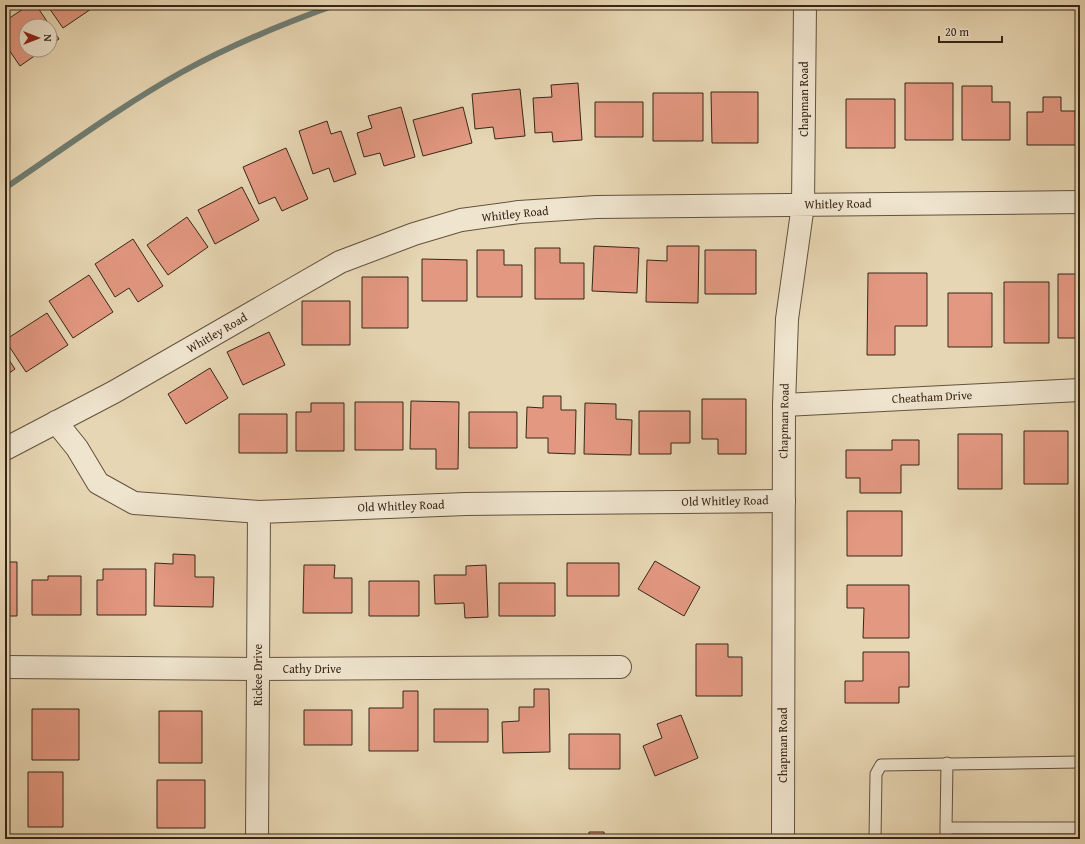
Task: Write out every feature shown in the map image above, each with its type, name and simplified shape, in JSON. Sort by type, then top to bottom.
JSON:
[{"type":"street","name":"Chapman Road","points":[[783,839],[784,405],[787,319],[803,205],[805,5]]},
{"type":"street","name":"Whitley Road","points":[[5,449],[114,392],[340,262],[420,232],[461,220],[519,212],[596,207],[1080,202]]},
{"type":"street","name":"Cheatham Drive","points":[[784,405],[1080,390]]},
{"type":"street","name":"Old Whitley Road","points":[[56,422],[77,448],[98,483],[134,503],[259,512],[466,504],[784,500]]},
{"type":"street","name":"Rickee Drive","points":[[257,839],[259,512]]},
{"type":"street","name":"Cathy Drive","points":[[5,667],[258,669],[620,667]]},
{"type":"lane","points":[[875,839],[876,774],[881,765],[1080,762]]},
{"type":"lane","points":[[947,763],[946,834],[1080,828]]},
{"type":"building","points":[[29,5],[36,5],[45,18],[18,18],[18,58],[32,58],[20,66],[5,44],[5,21]]},
{"type":"building","points":[[47,5],[97,5],[63,28],[58,21],[58,18],[56,18]]},
{"type":"building","points":[[578,83],[582,140],[553,142],[552,132],[535,133],[533,98],[552,97],[551,85]]},
{"type":"building","points":[[905,83],[953,83],[953,140],[905,140]]},
{"type":"building","points":[[962,86],[992,86],[992,102],[1010,102],[1010,140],[962,140]]},
{"type":"building","points":[[520,89],[525,136],[495,139],[493,127],[475,129],[472,94]]},
{"type":"building","points":[[711,92],[758,92],[758,143],[712,143]]},
{"type":"building","points":[[653,93],[703,93],[703,141],[653,141]]},
{"type":"building","points":[[1043,97],[1061,97],[1061,111],[1075,111],[1076,145],[1027,145],[1027,112],[1043,112]]},
{"type":"building","points":[[846,99],[895,99],[895,148],[846,148]]},
{"type":"building","points":[[595,102],[643,102],[643,137],[595,137]]},
{"type":"building","points":[[401,107],[415,157],[384,166],[380,153],[364,157],[357,133],[372,128],[368,116]]},
{"type":"building","points":[[463,107],[472,143],[423,156],[413,120]]},
{"type":"building","points":[[327,121],[331,134],[341,131],[356,174],[334,182],[329,168],[313,174],[299,131]]},
{"type":"building","points":[[286,148],[308,199],[282,211],[275,197],[259,204],[243,167]]},
{"type":"building","points":[[242,187],[259,220],[215,244],[198,210]]},
{"type":"building","points":[[187,217],[208,247],[168,275],[147,245]]},
{"type":"building","points":[[133,239],[163,286],[138,302],[129,288],[115,297],[95,264]]},
{"type":"building","points":[[594,246],[639,248],[637,293],[592,291]]},
{"type":"building","points":[[667,246],[699,246],[698,303],[646,302],[647,260],[667,261]]},
{"type":"building","points":[[535,248],[560,248],[560,263],[584,263],[584,299],[535,299]]},
{"type":"building","points":[[477,250],[504,250],[504,265],[522,265],[522,297],[477,297]]},
{"type":"building","points":[[705,250],[756,250],[756,294],[705,294]]},
{"type":"building","points":[[422,259],[467,260],[467,301],[422,301]]},
{"type":"building","points":[[868,273],[927,273],[927,326],[895,326],[895,355],[867,355]]},
{"type":"building","points":[[1058,274],[1080,274],[1080,338],[1058,338]]},
{"type":"building","points":[[89,275],[113,312],[73,338],[49,301]]},
{"type":"building","points":[[362,277],[408,277],[408,328],[362,328]]},
{"type":"building","points":[[1004,282],[1049,282],[1049,343],[1004,343]]},
{"type":"building","points":[[948,293],[992,293],[992,347],[948,347]]},
{"type":"building","points":[[302,301],[350,301],[350,345],[302,345]]},
{"type":"building","points":[[47,313],[68,345],[26,372],[5,340]]},
{"type":"building","points":[[269,332],[285,365],[243,385],[227,352]]},
{"type":"building","points":[[5,354],[15,369],[5,376]]},
{"type":"building","points":[[210,368],[228,398],[186,424],[168,394]]},
{"type":"building","points":[[543,396],[561,396],[561,410],[576,410],[575,454],[548,453],[548,438],[526,438],[527,407],[543,408]]},
{"type":"building","points":[[702,399],[746,399],[746,454],[718,454],[718,439],[702,439]]},
{"type":"building","points":[[411,401],[459,402],[458,469],[436,469],[436,449],[410,449]]},
{"type":"building","points":[[355,402],[403,402],[403,450],[355,450]]},
{"type":"building","points":[[311,403],[344,403],[344,451],[296,451],[296,412],[311,412]]},
{"type":"building","points":[[585,403],[616,404],[616,419],[632,420],[631,455],[584,454]]},
{"type":"building","points":[[639,411],[690,411],[690,443],[671,443],[671,454],[639,454]]},
{"type":"building","points":[[469,412],[517,412],[517,448],[469,448]]},
{"type":"building","points":[[239,414],[287,414],[287,453],[239,453]]},
{"type":"building","points":[[1024,431],[1068,431],[1068,484],[1024,484]]},
{"type":"building","points":[[958,434],[1002,434],[1002,489],[958,489]]},
{"type":"building","points":[[892,440],[919,440],[919,465],[901,465],[901,493],[860,493],[860,478],[846,478],[846,450],[892,450]]},
{"type":"building","points":[[847,511],[902,511],[902,556],[847,556]]},
{"type":"building","points":[[173,554],[195,555],[195,577],[214,577],[213,607],[154,606],[155,563],[173,564]]},
{"type":"building","points":[[655,561],[700,587],[684,616],[638,589]]},
{"type":"building","points":[[5,562],[17,562],[17,616],[5,616]]},
{"type":"building","points":[[567,563],[619,563],[619,596],[567,596]]},
{"type":"building","points":[[304,565],[335,565],[334,578],[352,578],[352,613],[303,613]]},
{"type":"building","points":[[486,565],[488,617],[465,618],[464,603],[435,604],[434,575],[466,575],[466,566]]},
{"type":"building","points":[[103,569],[146,569],[146,615],[97,615],[97,580],[103,580]]},
{"type":"building","points":[[48,576],[81,576],[81,615],[32,615],[32,580],[48,580]]},
{"type":"building","points":[[369,581],[419,581],[419,616],[369,616]]},
{"type":"building","points":[[499,583],[555,583],[555,616],[499,616]]},
{"type":"building","points":[[847,585],[909,585],[909,638],[863,638],[864,608],[847,608]]},
{"type":"building","points":[[696,644],[728,644],[728,657],[742,657],[742,696],[696,696]]},
{"type":"building","points":[[863,652],[909,652],[909,687],[899,687],[899,703],[845,703],[845,681],[863,681]]},
{"type":"building","points":[[534,689],[549,689],[550,752],[503,753],[502,722],[519,721],[519,707],[534,707]]},
{"type":"building","points":[[403,691],[418,691],[418,751],[369,751],[369,708],[403,708]]},
{"type":"building","points":[[32,709],[79,709],[79,760],[32,760]]},
{"type":"building","points":[[434,709],[488,709],[488,742],[434,742]]},
{"type":"building","points":[[304,710],[352,710],[352,745],[304,745]]},
{"type":"building","points":[[159,711],[202,711],[202,763],[159,763]]},
{"type":"building","points":[[681,715],[698,758],[655,776],[643,746],[662,738],[657,724]]},
{"type":"building","points":[[569,734],[620,734],[620,769],[569,769]]},
{"type":"building","points":[[28,772],[63,772],[63,827],[28,827]]},
{"type":"building","points":[[157,780],[205,780],[205,828],[157,828]]},
{"type":"building","points":[[589,832],[604,832],[604,839],[589,839]]},
{"type":"waterway","points":[[5,188],[114,113],[182,72],[257,36],[335,5]]}]
